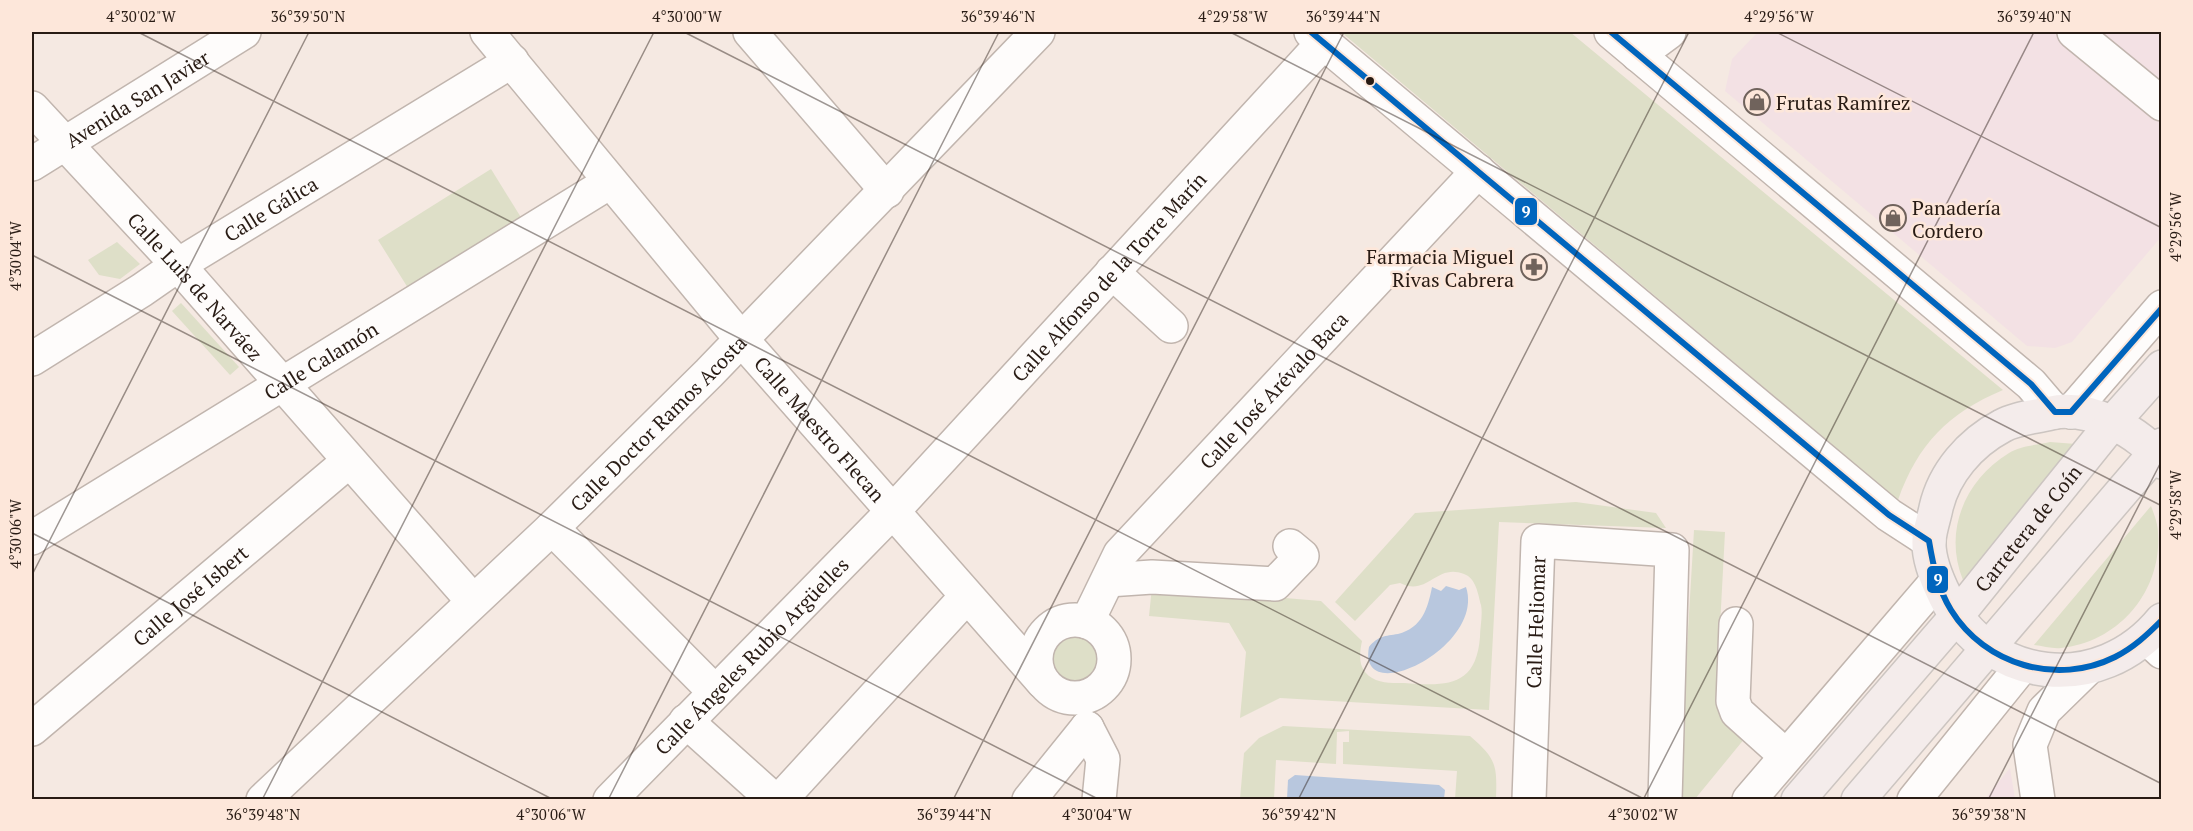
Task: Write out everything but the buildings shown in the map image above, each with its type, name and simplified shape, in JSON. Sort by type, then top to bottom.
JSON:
[{"type":"main road","name":"Carretera de Coín","points":[[1798,800],[1955,618],[2113,422],[2162,367]]},
{"type":"main road","points":[[1858,800],[1987,648],[2159,453],[2113,422],[2063,412],[2004,425],[1977,443],[1954,467],[1939,497],[1929,541],[1937,581],[1955,618],[1987,648],[2022,666],[2055,671],[2088,668],[2119,657],[2156,637]]},
{"type":"street","name":"Calle Maestro Flecan","points":[[487,32],[742,340],[894,510],[966,597],[1042,682]]},
{"type":"street","points":[[750,32],[887,191]]},
{"type":"street","name":"Calle Doctor Ramos Acosta","points":[[264,800],[552,528],[742,340],[1038,32]]},
{"type":"street","points":[[1611,32],[2063,412],[2162,306]]},
{"type":"street","points":[[1638,55],[1669,32]]},
{"type":"street","points":[[2074,32],[2162,104]]},
{"type":"street","name":"Avenida San Javier","points":[[32,164],[224,36]]},
{"type":"street","points":[[1318,37],[1889,515],[1929,541]]},
{"type":"street","name":"Calle Alfonso de la Torre Marín","points":[[894,510],[1112,272],[1318,37]]},
{"type":"street","name":"Calle Gálica","points":[[32,359],[178,265],[512,61]]},
{"type":"street","name":"Calle Luis de Narváez","points":[[32,108],[178,265],[281,385],[474,602]]},
{"type":"street","name":"Calle José Arévalo Baca","points":[[1088,622],[1120,554],[1478,171]]},
{"type":"street","name":"Calle Calamón","points":[[32,538],[610,182]]},
{"type":"street","points":[[1112,272],[1171,326]]},
{"type":"street","name":"Calle José Isbert","points":[[32,729],[349,461]]},
{"type":"street","name":"Calle Ángeles Rubio Argüelles","points":[[610,800],[894,510]]},
{"type":"street","points":[[552,528],[715,692]]},
{"type":"street","name":"Calle Heliomar","points":[[1529,800],[1538,541],[1672,550],[1665,800]]},
{"type":"street","points":[[1108,580],[1152,577],[1275,584],[1302,556],[1290,546]]},
{"type":"street","points":[[1749,800],[1937,581]]},
{"type":"street","points":[[780,800],[966,597]]},
{"type":"street","points":[[1071,620],[1088,622],[1108,638],[1114,664],[1110,677],[1102,688],[1090,695],[1066,699],[1042,682],[1035,658],[1038,646],[1045,633],[1057,624],[1071,620]]},
{"type":"street","points":[[1736,624],[1733,701],[1737,712],[1786,756]]},
{"type":"street","points":[[1914,800],[2022,666]]},
{"type":"street","points":[[2038,800],[2030,745],[2044,711],[2088,668]]},
{"type":"street","points":[[1090,695],[1088,728],[1103,759],[1099,800]]},
{"type":"street","points":[[686,722],[774,800]]},
{"type":"street","points":[[1029,800],[1088,728]]},
{"type":"shaded area","points":[[1758,32],[2161,32],[2161,237],[2072,342],[2055,348],[2027,346],[1725,91],[1732,59]]},
{"type":"shaded area","points":[[2010,768],[2015,799],[1985,799]]},
{"type":"green space","points":[[1341,32],[1570,32],[2003,390],[1966,409],[1937,433],[1915,462],[1898,500]]},
{"type":"green space","points":[[491,169],[522,219],[408,288],[378,240]]},
{"type":"green space","points":[[117,242],[140,264],[120,279],[99,275],[88,260]]},
{"type":"green space","points":[[181,303],[239,367],[230,375],[172,311]]},
{"type":"green space","points":[[2050,442],[2076,444],[1963,580],[1957,562],[1957,525],[1970,492],[1980,477],[2009,453],[2023,447]]},
{"type":"green space","points":[[1576,502],[1656,513],[1666,528],[1499,522],[1489,710],[1280,698],[1240,718],[1246,652],[1229,623],[1149,616],[1152,587],[1321,601],[1362,641],[1360,661],[1365,672],[1373,679],[1388,683],[1445,683],[1465,675],[1477,654],[1482,609],[1476,587],[1468,576],[1454,572],[1446,573],[1418,586],[1400,583],[1390,585],[1355,621],[1335,602],[1415,513]]},
{"type":"green space","points":[[2151,506],[2158,530],[2157,554],[2153,575],[2133,610],[2101,636],[2082,644],[2058,648],[2034,645]]},
{"type":"green space","points":[[1694,530],[1725,532],[1716,702],[1723,720],[1745,738],[1695,799],[1678,800]]},
{"type":"green space","points":[[1069,635],[1079,635],[1094,645],[1098,659],[1097,668],[1088,679],[1079,683],[1069,683],[1054,673],[1050,664],[1050,654],[1060,639]]},
{"type":"green space","points":[[1283,726],[1470,736],[1486,751],[1494,764],[1496,799],[1455,799],[1457,771],[1343,764],[1343,742],[1349,742],[1349,731],[1337,732],[1336,764],[1276,760],[1274,799],[1240,799],[1244,753],[1259,738]]},
{"type":"water","points":[[1446,586],[1459,590],[1466,587],[1467,609],[1458,631],[1441,649],[1421,663],[1400,672],[1382,673],[1371,665],[1369,647],[1372,643],[1382,637],[1398,634],[1413,627],[1426,610],[1432,587],[1441,591]]},
{"type":"water","points":[[1295,775],[1439,785],[1445,790],[1444,799],[1287,799],[1288,780]]},
{"type":"transit line","name":"9","points":[[1311,32],[1889,515],[1929,541],[1937,577],[1946,602],[1965,629],[1983,645],[2003,657],[2024,665],[2070,670],[2093,666],[2128,650],[2162,620]]},
{"type":"transit line","name":"9","points":[[1611,32],[2031,384],[2055,412],[2071,412],[2162,308]]},
{"type":"place","name":"Frutas Ramírez","points":[[1757,102]]},
{"type":"place","name":"Panadería Cordero","points":[[1893,218]]},
{"type":"place","name":"Farmacia Miguel Rivas Cabrera","points":[[1534,267]]}]
